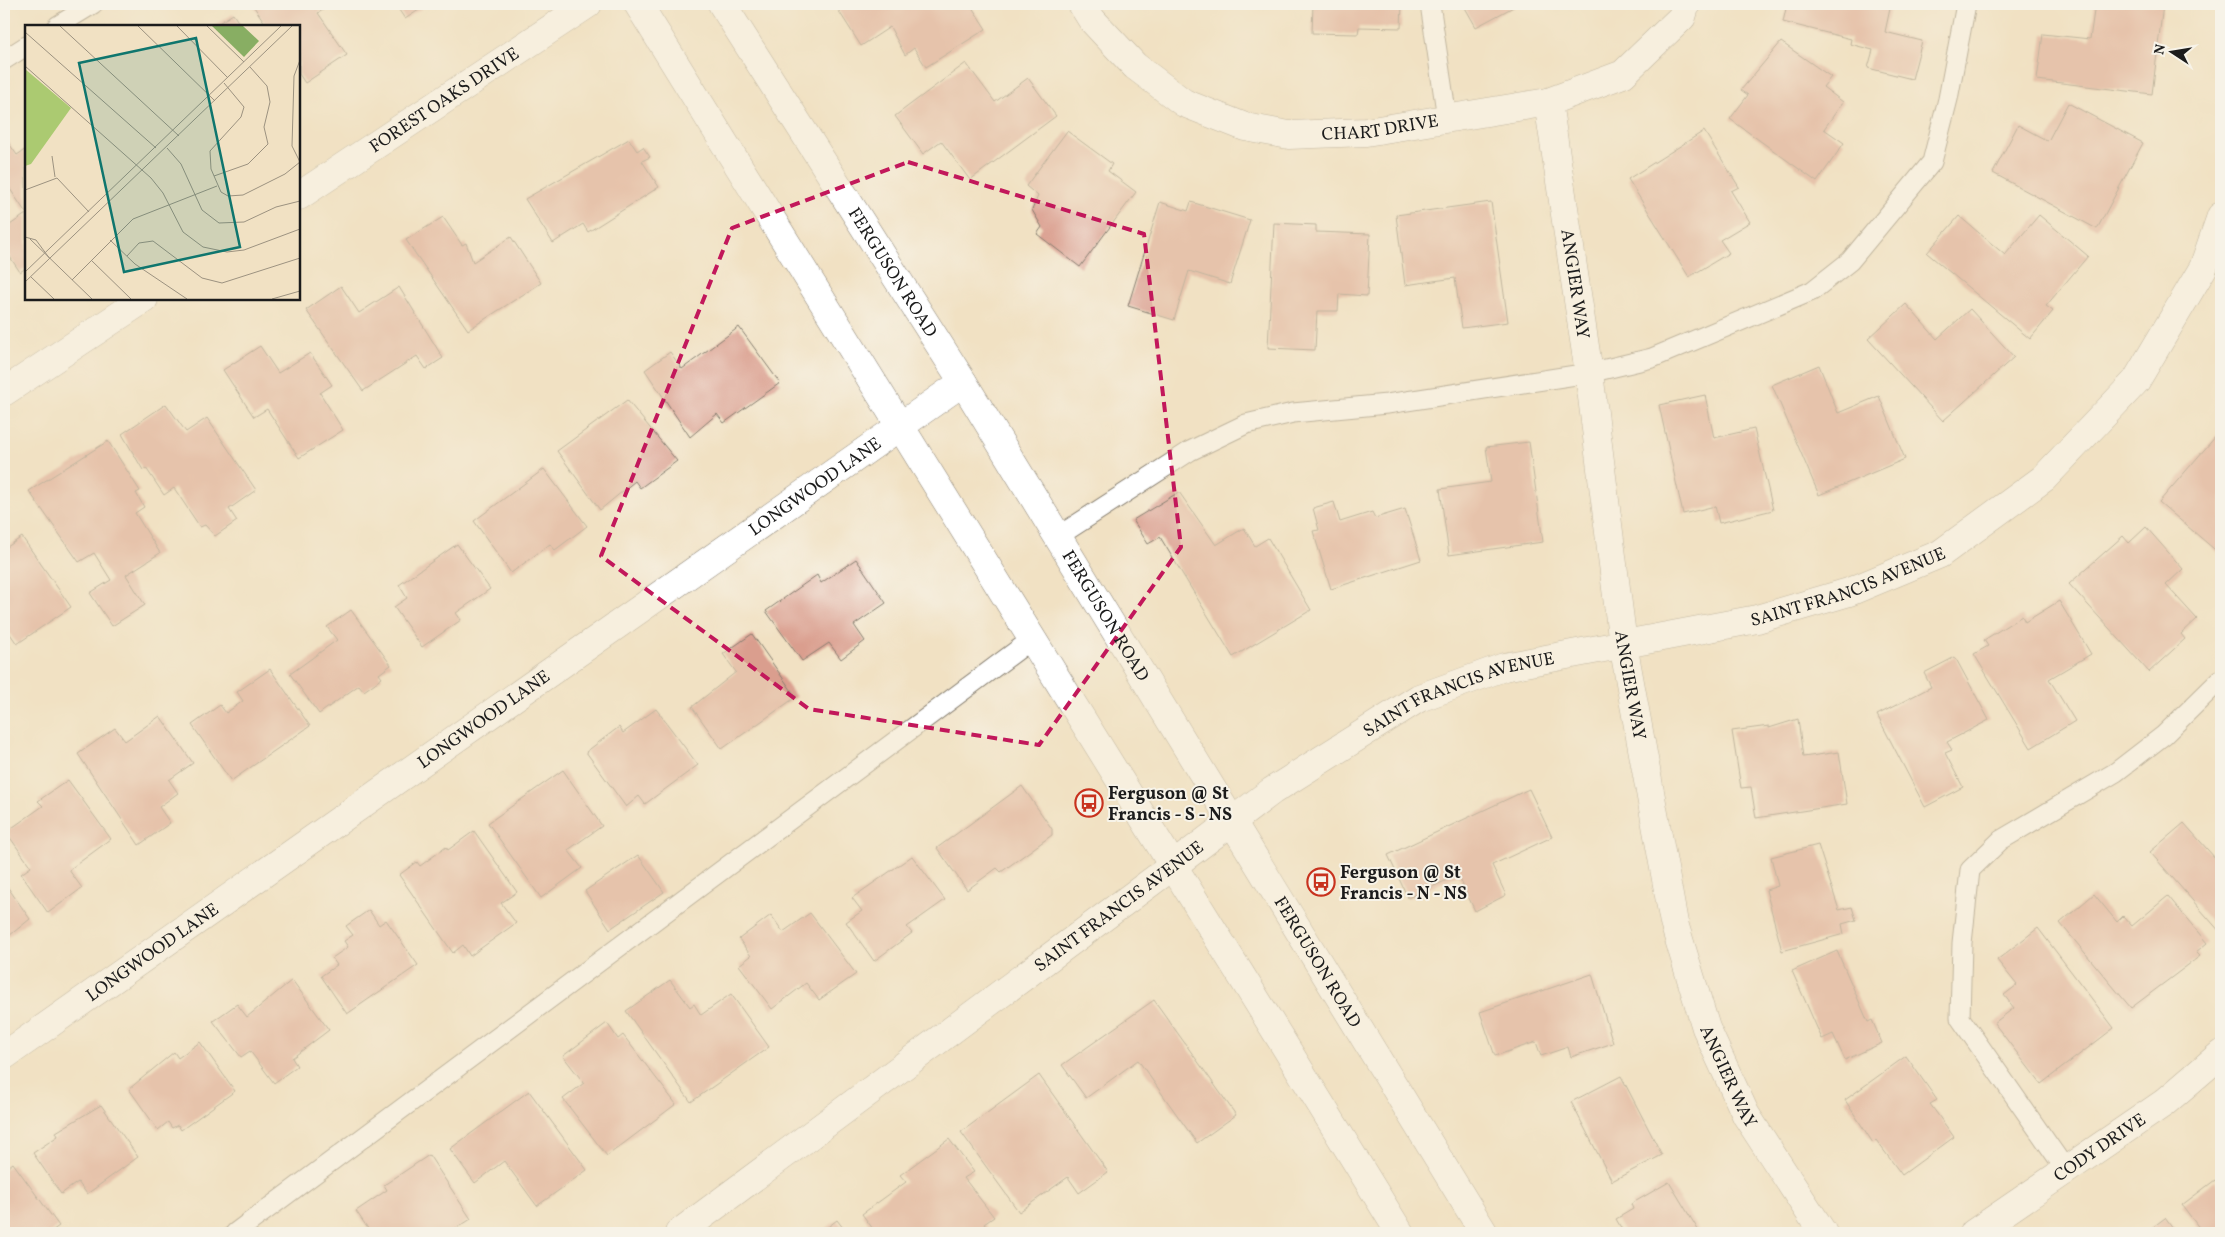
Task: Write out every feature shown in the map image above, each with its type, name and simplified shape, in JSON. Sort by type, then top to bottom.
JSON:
[{"type":"street","name":"FOREST OAKS DRIVE","points":[[300,195],[588,4]]},
{"type":"street","points":[[638,4],[1031,640],[1174,865],[1400,1233]]},
{"type":"street","name":"FERGUSON ROAD","points":[[722,4],[963,382],[1230,821],[1484,1233]]},
{"type":"street","name":"CHART DRIVE","points":[[1082,4],[1092,20],[1135,66],[1184,103],[1245,127],[1289,135],[1366,132],[1548,102],[1623,74],[1682,17],[1686,4]]},
{"type":"street","name":"ANGIER WAY","points":[[1548,102],[1589,374],[1623,644],[1674,923],[1706,1028],[1746,1115],[1823,1233]]},
{"type":"street","name":"SAINT FRANCIS AVENUE","points":[[679,1233],[1174,865],[1230,821],[1302,771],[1420,698],[1504,667],[1758,619],[1849,592],[1940,554],[2044,478],[2136,381],[2203,268],[2221,216]]},
{"type":"street","points":[[4,392],[142,300]]},
{"type":"street","name":"LONGWOOD LANE","points":[[4,1056],[963,382]]},
{"type":"street","name":"CODY DRIVE","points":[[1974,1233],[2164,1103],[2221,1054]]},
{"type":"lane","points":[[59,25],[93,4]]},
{"type":"lane","points":[[1430,4],[1447,118]]},
{"type":"lane","points":[[1057,537],[1190,451],[1246,424],[1293,413],[1387,404],[1589,374],[1652,358],[1812,291],[1850,261],[1932,162],[1948,99],[1966,4]]},
{"type":"lane","points":[[4,60],[25,47]]},
{"type":"lane","points":[[235,1233],[1031,640]]},
{"type":"lane","points":[[2066,1170],[1960,1018],[1962,943],[1970,870],[2001,840],[2116,772],[2164,735],[2221,679]]},
{"type":"highlighted area","points":[[908,162],[1144,234],[1181,547],[1039,745],[809,709],[601,556],[732,228]]},
{"type":"building","points":[[252,4],[332,4],[318,13],[347,55],[305,83],[300,76],[300,25],[266,25]]},
{"type":"building","points":[[395,4],[428,4],[405,19]]},
{"type":"building","points":[[951,4],[953,8],[960,4],[970,4],[986,29],[926,67],[914,48],[905,55],[890,27],[861,46],[835,5]]},
{"type":"building","points":[[1313,4],[1402,4],[1401,28],[1359,27],[1358,34],[1312,33]]},
{"type":"building","points":[[1463,4],[1519,4],[1476,27]]},
{"type":"building","points":[[1787,4],[1891,4],[1885,32],[1922,41],[1912,79],[1868,68],[1873,50],[1850,44],[1851,39],[1783,22]]},
{"type":"building","points":[[2095,4],[2163,5],[2152,94],[2037,80],[2043,34],[2090,39]]},
{"type":"building","points":[[233,14],[240,25],[216,25]]},
{"type":"building","points":[[1781,42],[1831,77],[1823,87],[1843,102],[1824,129],[1844,143],[1817,182],[1730,119],[1748,95],[1741,90]]},
{"type":"building","points":[[966,63],[995,102],[1028,78],[1056,116],[970,180],[941,141],[923,154],[895,116]]},
{"type":"building","points":[[2068,103],[2143,143],[2097,229],[1993,173],[2018,125],[2048,141]]},
{"type":"building","points":[[1067,131],[1112,164],[1108,171],[1136,192],[1080,267],[1037,234],[1042,227],[1032,210],[1038,196],[1026,186]]},
{"type":"building","points":[[1704,131],[1739,187],[1731,191],[1750,222],[1720,240],[1729,253],[1689,277],[1628,179]]},
{"type":"building","points":[[629,139],[637,151],[643,147],[650,157],[642,161],[659,187],[588,232],[583,224],[553,243],[525,199]]},
{"type":"building","points":[[8,142],[17,155],[25,150],[25,212],[4,180],[4,146]]},
{"type":"building","points":[[1160,202],[1188,211],[1191,202],[1250,220],[1230,284],[1189,271],[1174,320],[1128,306]]},
{"type":"building","points":[[1491,202],[1508,322],[1462,328],[1455,278],[1405,285],[1396,215]]},
{"type":"building","points":[[25,215],[25,269],[20,272],[4,248],[4,229]]},
{"type":"building","points":[[2039,215],[2088,256],[2046,306],[2053,311],[2030,339],[1927,253],[1959,216],[2005,255]]},
{"type":"building","points":[[443,217],[462,245],[466,243],[473,262],[511,237],[541,283],[468,330],[406,240]]},
{"type":"building","points":[[1274,223],[1316,225],[1316,232],[1370,234],[1367,296],[1339,294],[1338,311],[1317,311],[1315,350],[1268,348]]},
{"type":"building","points":[[341,286],[359,313],[399,287],[443,358],[426,369],[417,356],[363,391],[306,310]]},
{"type":"building","points":[[1906,304],[1937,339],[1970,309],[2014,357],[1943,421],[1868,339]]},
{"type":"building","points":[[739,327],[780,383],[724,423],[717,414],[690,437],[645,370],[670,352],[682,369]]},
{"type":"building","points":[[260,346],[278,373],[310,353],[332,385],[320,393],[343,430],[299,458],[267,409],[254,417],[223,370]]},
{"type":"building","points":[[1819,365],[1838,413],[1879,396],[1905,459],[1819,495],[1772,385]]},
{"type":"building","points":[[1705,395],[1714,438],[1754,429],[1773,510],[1719,523],[1715,506],[1683,514],[1659,405]]},
{"type":"building","points":[[627,400],[677,461],[640,488],[635,481],[600,510],[557,451]]},
{"type":"building","points":[[166,404],[186,432],[207,418],[256,490],[229,509],[237,521],[215,536],[205,525],[200,527],[174,488],[164,495],[146,468],[143,470],[122,434]]},
{"type":"building","points":[[2217,435],[2221,439],[2221,555],[2159,502]]},
{"type":"building","points":[[108,441],[140,491],[136,493],[144,507],[135,513],[160,553],[126,575],[145,605],[112,626],[90,593],[111,580],[94,553],[79,562],[29,491]]},
{"type":"building","points":[[1529,442],[1543,542],[1449,555],[1440,489],[1491,482],[1486,447]]},
{"type":"building","points":[[544,469],[587,526],[555,550],[550,544],[511,573],[474,521]]},
{"type":"building","points":[[1179,492],[1216,545],[1244,528],[1255,546],[1268,538],[1311,610],[1233,657],[1160,537],[1148,544],[1133,520]]},
{"type":"building","points":[[1334,502],[1340,522],[1372,512],[1375,518],[1405,509],[1421,560],[1331,589],[1313,531],[1319,530],[1313,508]]},
{"type":"building","points":[[2146,527],[2183,569],[2166,585],[2197,619],[2181,634],[2185,639],[2149,672],[2069,584],[2123,536],[2129,543]]},
{"type":"building","points":[[22,537],[71,607],[17,644],[4,625],[4,549]]},
{"type":"building","points":[[457,544],[490,589],[456,613],[461,620],[422,647],[394,607],[407,598],[399,585]]},
{"type":"building","points":[[856,559],[886,603],[854,625],[865,641],[841,659],[829,643],[802,661],[766,611],[817,575],[821,583]]},
{"type":"building","points":[[2059,601],[2091,654],[2049,679],[2075,721],[2031,748],[1974,654],[1988,646],[1984,640],[2022,616],[2025,622]]},
{"type":"building","points":[[351,610],[391,665],[379,674],[382,678],[364,691],[359,685],[319,714],[290,674],[337,640],[327,627]]},
{"type":"building","points":[[752,634],[796,697],[722,749],[692,707],[736,672],[723,654]]},
{"type":"building","points":[[1955,657],[1989,720],[1947,742],[1952,750],[1945,753],[1963,787],[1925,807],[1877,715],[1931,687],[1924,673]]},
{"type":"building","points":[[270,669],[310,726],[231,781],[192,725],[220,705],[226,713],[243,701],[237,692]]},
{"type":"building","points":[[656,709],[698,765],[645,804],[639,796],[626,807],[586,752],[619,727],[623,733]]},
{"type":"building","points":[[160,716],[193,763],[169,780],[178,793],[159,807],[170,823],[139,845],[78,754],[115,728],[125,741]]},
{"type":"building","points":[[1798,719],[1803,757],[1839,752],[1847,804],[1756,818],[1751,787],[1741,788],[1732,731],[1769,726],[1769,728]]},
{"type":"building","points":[[563,770],[602,826],[568,850],[582,868],[541,898],[488,823]]},
{"type":"building","points":[[68,780],[111,839],[69,870],[82,888],[48,913],[21,874],[31,867],[6,832],[43,806],[38,801]]},
{"type":"building","points":[[1022,786],[1052,829],[1052,835],[1001,872],[997,868],[967,890],[937,848]]},
{"type":"building","points":[[1529,789],[1552,837],[1492,865],[1506,895],[1475,911],[1458,875],[1408,898],[1388,855]]},
{"type":"building","points":[[2184,823],[2215,858],[2221,853],[2221,933],[2150,852]]},
{"type":"building","points":[[474,831],[517,892],[501,903],[516,923],[470,956],[463,945],[453,953],[399,875],[417,862],[420,866],[446,847],[448,850]]},
{"type":"building","points":[[1818,845],[1839,910],[1852,907],[1856,920],[1842,924],[1844,934],[1782,951],[1766,890],[1778,886],[1771,857]]},
{"type":"building","points":[[638,855],[664,892],[610,929],[585,891]]},
{"type":"building","points":[[912,856],[945,900],[907,927],[912,933],[874,961],[846,922],[862,911],[852,898]]},
{"type":"building","points":[[4,882],[30,919],[4,940]]},
{"type":"building","points":[[2094,894],[2117,922],[2123,916],[2132,926],[2168,896],[2207,943],[2196,952],[2200,956],[2131,1008],[2060,923]]},
{"type":"building","points":[[369,910],[379,925],[386,920],[418,965],[347,1014],[321,976],[337,965],[332,958],[348,947],[344,941],[353,935],[346,926]]},
{"type":"building","points":[[810,913],[856,974],[819,1000],[806,983],[772,1009],[739,965],[751,956],[739,939],[771,915],[783,932]]},
{"type":"building","points":[[2038,928],[2114,1028],[2041,1084],[1994,1023],[2014,1008],[2004,995],[2017,985],[1997,960]]},
{"type":"building","points":[[1837,951],[1868,1022],[1872,1020],[1882,1043],[1845,1060],[1833,1034],[1822,1039],[1792,971]]},
{"type":"building","points":[[1592,974],[1613,1043],[1571,1057],[1568,1047],[1541,1056],[1536,1042],[1495,1056],[1480,1012]]},
{"type":"building","points":[[292,980],[329,1030],[292,1058],[297,1066],[274,1083],[250,1051],[241,1057],[213,1021],[237,1004],[247,1017]]},
{"type":"building","points":[[670,980],[690,1007],[694,1004],[701,1015],[731,994],[769,1047],[691,1102],[626,1011]]},
{"type":"building","points":[[1154,1000],[1236,1115],[1197,1143],[1138,1060],[1086,1098],[1062,1065]]},
{"type":"building","points":[[607,1023],[618,1039],[623,1035],[676,1104],[607,1156],[563,1099],[584,1083],[563,1056]]},
{"type":"building","points":[[200,1042],[235,1091],[181,1130],[178,1125],[172,1128],[168,1122],[158,1130],[129,1089],[174,1052],[178,1058]]},
{"type":"building","points":[[1906,1056],[1937,1100],[1930,1104],[1954,1137],[1902,1175],[1876,1140],[1873,1143],[1845,1100]]},
{"type":"building","points":[[1039,1075],[1108,1172],[1079,1193],[1068,1177],[1019,1212],[961,1132]]},
{"type":"building","points":[[1621,1076],[1662,1155],[1612,1181],[1571,1102]]},
{"type":"building","points":[[529,1091],[587,1170],[537,1206],[504,1161],[475,1183],[450,1149]]},
{"type":"building","points":[[101,1105],[138,1157],[87,1194],[78,1182],[61,1194],[33,1153],[58,1136],[56,1132]]},
{"type":"building","points":[[949,1139],[974,1172],[964,1178],[994,1217],[984,1224],[991,1233],[876,1233],[862,1214],[906,1182],[900,1175]]},
{"type":"building","points":[[429,1155],[471,1219],[449,1233],[371,1233],[356,1211],[387,1190],[384,1185]]},
{"type":"building","points":[[13,1163],[59,1226],[49,1233],[4,1233],[4,1170]]},
{"type":"building","points":[[2215,1180],[2221,1189],[2221,1233],[2203,1233],[2182,1205]]},
{"type":"building","points":[[1669,1182],[1700,1233],[1624,1233],[1616,1219],[1633,1209],[1631,1204]]},
{"type":"building","points":[[2165,1218],[2176,1233],[2145,1233]]},
{"type":"building","points":[[837,1220],[847,1233],[820,1233]]},
{"type":"place","name":"Ferguson @ St Francis - S - NS","points":[[1089,803]]},
{"type":"place","name":"Ferguson @ St Francis - N - NS","points":[[1321,882]]}]
